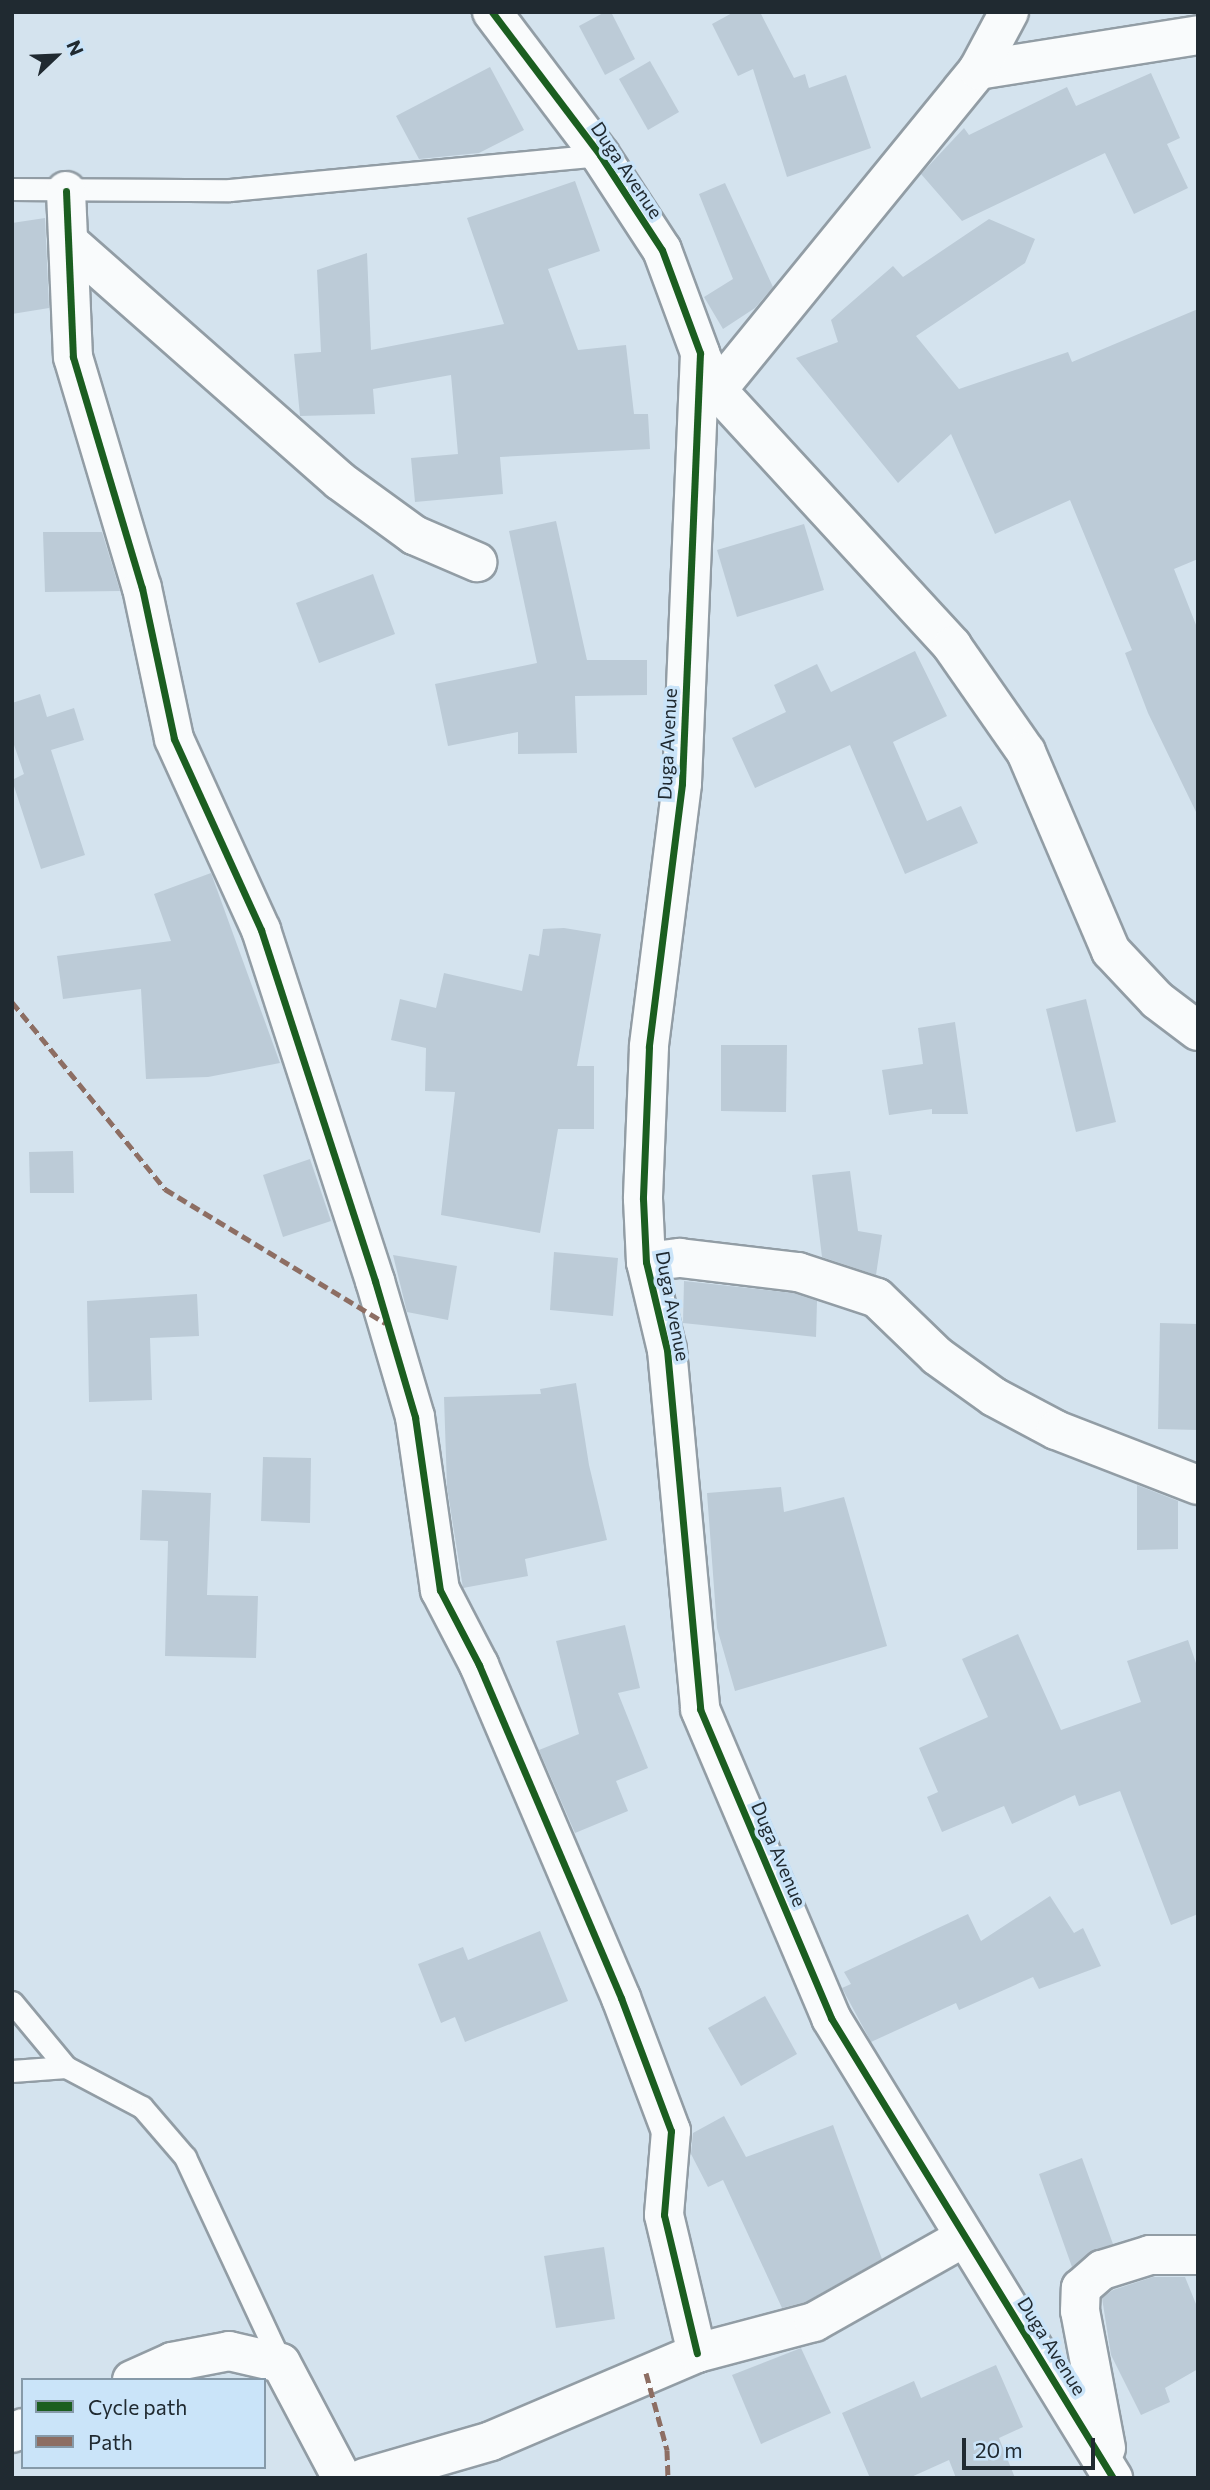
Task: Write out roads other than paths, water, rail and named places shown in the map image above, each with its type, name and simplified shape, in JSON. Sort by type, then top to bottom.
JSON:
[{"type":"street","name":"Duga Avenue","points":[[492,12],[600,155],[662,250],[700,354],[682,784],[649,1046],[646,1262],[667,1350],[700,1709],[831,2018],[1112,2474]]},
{"type":"street","points":[[717,390],[978,70],[1009,12]]},
{"type":"street","points":[[978,70],[1198,35]]},
{"type":"street","points":[[66,191],[73,357],[142,588],[174,739],[261,930],[375,1281],[415,1417],[440,1590],[490,1690],[621,1998],[671,2131],[664,2215],[697,2353]]},
{"type":"street","points":[[69,242],[340,481],[414,535],[477,562]]},
{"type":"street","points":[[700,354],[717,390],[952,646],[1026,752],[1111,951],[1157,1000],[1198,1031]]},
{"type":"street","points":[[646,1262],[680,1258],[798,1272],[877,1298],[937,1356],[994,1397],[1079,1440],[1198,1485]]},
{"type":"street","points":[[364,2478],[491,2441],[697,2353],[814,2322],[965,2237]]},
{"type":"street","points":[[1112,2474],[1080,2311],[1081,2288],[1090,2275],[1150,2255],[1198,2255]]},
{"type":"street","points":[[136,2378],[172,2362],[229,2351],[281,2363],[342,2478]]},
{"type":"lane","points":[[12,189],[230,190],[600,155]]},
{"type":"lane","points":[[12,2002],[66,2067],[142,2107],[185,2157],[281,2363]]},
{"type":"lane","points":[[12,2071],[66,2067]]}]
